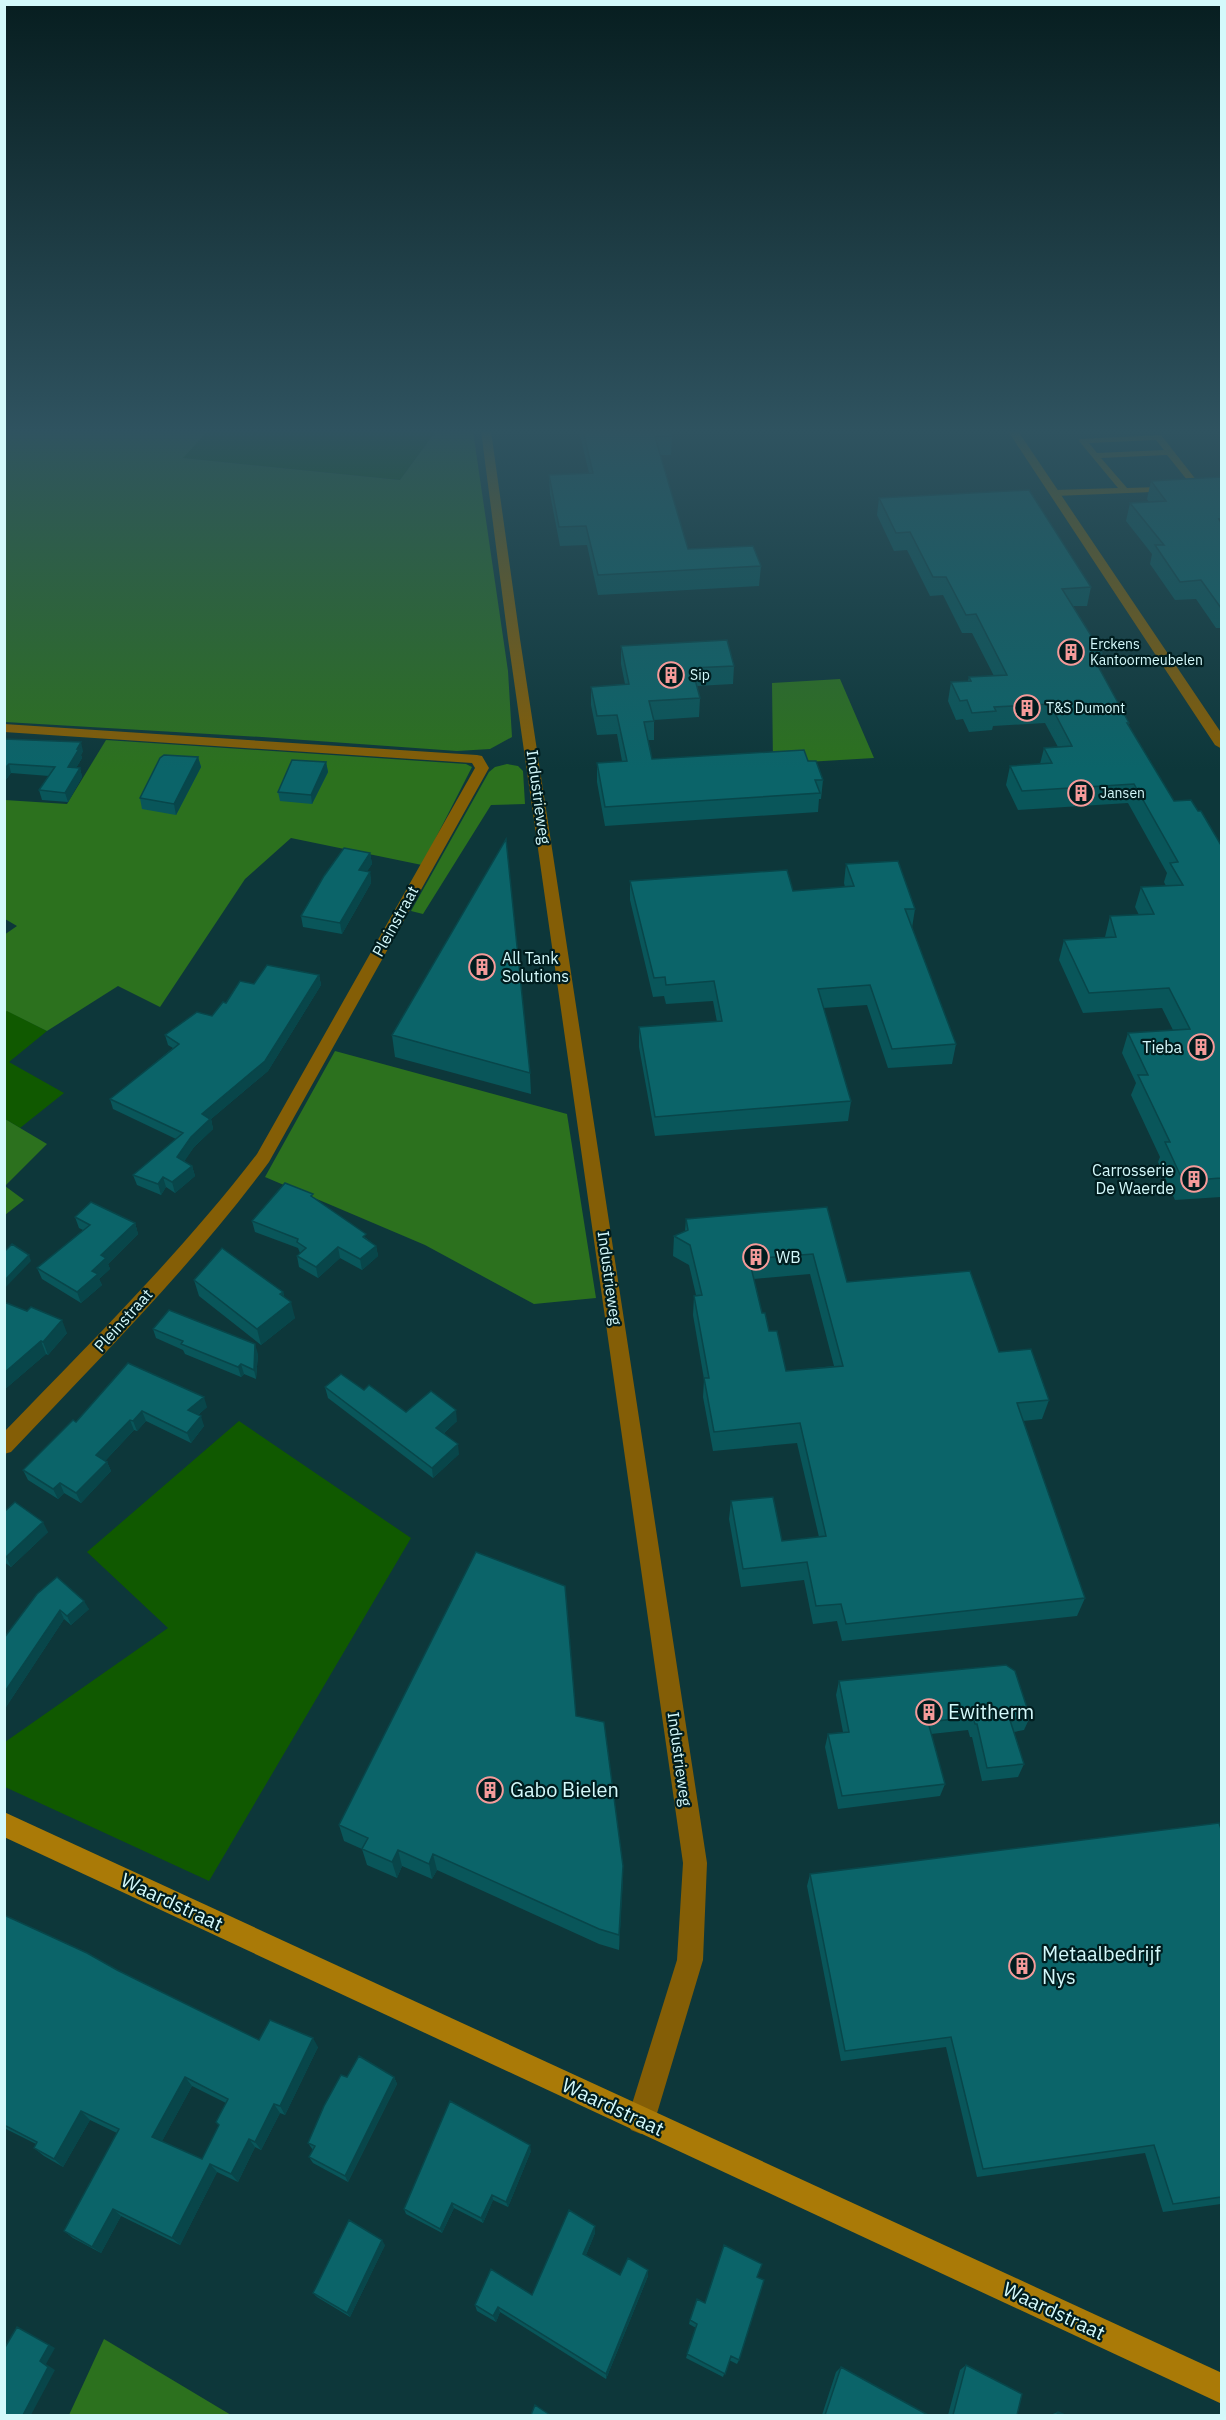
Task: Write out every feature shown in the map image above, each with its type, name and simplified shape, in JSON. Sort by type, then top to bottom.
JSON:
[{"type":"street","name":"Industrieweg","points":[[501,544],[695,1863],[690,1960],[641,2120]]},
{"type":"street","points":[[1088,544],[1221,744]]},
{"type":"street","name":"Pleinstraat","points":[[4,728],[477,759],[482,768],[263,1158],[235,1195],[105,1340],[4,1446]]},
{"type":"street","name":"Waardstraat","points":[[4,1824],[1221,2389]]},
{"type":"green space","points":[[4,544],[489,544],[508,671],[512,737],[490,749],[457,751],[5,722]]},
{"type":"green space","points":[[840,679],[874,758],[773,764],[772,683]]},
{"type":"green space","points":[[106,740],[466,764],[472,767],[422,865],[291,838],[245,879],[160,1007],[118,986],[47,1031],[5,1012],[4,935],[17,926],[5,919],[5,800],[67,804]]},
{"type":"green space","points":[[507,764],[518,766],[523,771],[525,804],[491,805],[423,914],[411,911],[489,772],[495,767]]},
{"type":"green space","points":[[6,1010],[47,1031],[9,1062],[64,1093],[20,1128],[5,1119],[4,1012]]},
{"type":"green space","points":[[335,1051],[567,1114],[596,1298],[534,1304],[425,1245],[265,1177]]},
{"type":"green space","points":[[5,1119],[47,1144],[5,1186]]},
{"type":"green space","points":[[5,1186],[24,1200],[5,1215]]},
{"type":"green space","points":[[239,1421],[411,1538],[209,1881],[5,1787],[5,1742],[168,1628],[87,1552]]},
{"type":"green space","points":[[104,2339],[231,2415],[69,2415]]},
{"type":"building","points":[[590,544],[687,544],[688,549],[753,546],[761,566],[598,575]]},
{"type":"building","points":[[916,544],[1063,544],[1091,587],[1062,589],[1102,653],[1092,655],[1129,723],[1127,723],[1174,801],[1191,800],[1198,811],[1201,811],[1221,845],[1221,1178],[1183,1181],[1165,1142],[1170,1142],[1138,1075],[1148,1075],[1128,1033],[1190,1029],[1169,988],[1089,993],[1064,940],[1116,937],[1110,916],[1154,914],[1141,887],[1183,885],[1170,863],[1178,862],[1134,784],[1022,791],[1010,766],[1052,763],[1044,748],[1072,746],[1050,704],[994,707],[996,711],[972,713],[967,700],[960,701],[951,682],[971,681],[969,677],[1007,675],[976,614],[966,615],[946,577],[933,577]]},
{"type":"building","points":[[1221,544],[1221,608],[1201,580],[1180,582],[1155,545]]},
{"type":"building","points":[[727,640],[734,666],[692,668],[700,698],[649,701],[654,721],[644,722],[652,759],[804,750],[808,761],[816,761],[823,780],[815,780],[820,793],[605,807],[597,763],[627,761],[617,715],[597,716],[591,687],[629,684],[621,646]]},
{"type":"building","points":[[4,739],[81,742],[68,767],[80,768],[65,793],[39,790],[55,767],[9,764],[4,769]]},
{"type":"building","points":[[164,755],[198,757],[174,804],[140,798],[160,758]]},
{"type":"building","points":[[292,760],[326,762],[311,795],[278,792]]},
{"type":"building","name":"All Tank Solutions","points":[[506,839],[530,1073],[392,1035]]},
{"type":"building","points":[[344,848],[370,853],[359,870],[370,872],[340,923],[301,916],[324,876]]},
{"type":"building","points":[[898,861],[915,909],[905,909],[956,1044],[892,1049],[870,985],[818,989],[851,1101],[655,1117],[639,1027],[722,1021],[714,981],[666,985],[665,977],[654,978],[630,881],[787,870],[793,891],[854,886],[846,864]]},
{"type":"building","points":[[267,965],[319,975],[265,1061],[202,1114],[210,1119],[191,1137],[177,1157],[192,1166],[172,1182],[163,1177],[158,1184],[133,1175],[183,1133],[110,1099],[179,1044],[165,1035],[197,1012],[212,1016],[223,1002],[226,1003],[240,981],[254,984]]},
{"type":"building","points":[[285,1183],[313,1194],[311,1196],[366,1234],[363,1237],[376,1246],[360,1259],[338,1247],[316,1267],[297,1256],[306,1248],[297,1242],[298,1239],[252,1221]]},
{"type":"building","points":[[91,1202],[135,1223],[101,1255],[106,1258],[92,1271],[98,1274],[77,1292],[37,1268],[90,1225],[75,1217]]},
{"type":"building","points":[[827,1207],[847,1282],[970,1271],[999,1352],[1031,1349],[1049,1400],[1017,1403],[1085,1598],[846,1624],[841,1604],[816,1606],[807,1562],[743,1569],[731,1501],[773,1497],[782,1541],[826,1536],[800,1423],[714,1432],[704,1378],[709,1378],[694,1296],[702,1295],[690,1245],[674,1236],[688,1230],[686,1219]],"holes":[[[813,1254],[843,1366],[786,1371],[777,1331],[769,1331],[765,1313],[762,1313],[749,1259]]]},
{"type":"building","points":[[12,1244],[29,1255],[4,1281],[4,1252]]},
{"type":"building","points":[[222,1248],[283,1292],[280,1294],[291,1302],[257,1329],[194,1280]]},
{"type":"building","points":[[4,1302],[27,1311],[31,1307],[62,1320],[43,1342],[41,1341],[4,1373]]},
{"type":"building","points":[[169,1310],[255,1344],[254,1370],[241,1364],[238,1367],[181,1344],[183,1341],[153,1329]]},
{"type":"building","points":[[128,1363],[204,1397],[188,1410],[201,1416],[187,1433],[142,1411],[96,1455],[107,1462],[76,1493],[60,1483],[53,1489],[23,1470],[73,1420],[76,1422]]},
{"type":"building","points":[[341,1374],[364,1390],[369,1385],[406,1412],[431,1391],[456,1410],[436,1428],[458,1444],[432,1468],[325,1387]]},
{"type":"building","points":[[15,1502],[43,1522],[6,1557],[4,1556],[4,1512]]},
{"type":"building","name":"Gabo Bielen","points":[[476,1552],[565,1586],[576,1716],[604,1722],[623,1866],[619,1935],[599,1929],[433,1854],[429,1864],[398,1850],[392,1862],[362,1849],[368,1838],[339,1825]]},
{"type":"building","points":[[57,1577],[84,1601],[67,1616],[60,1610],[4,1693],[4,1638],[37,1594]]},
{"type":"building","points":[[1006,1665],[1015,1671],[1030,1717],[1010,1720],[1024,1764],[987,1768],[977,1724],[973,1717],[928,1722],[945,1784],[842,1796],[828,1734],[849,1732],[839,1681]]},
{"type":"building","name":"Metaalbedrijf Nys","points":[[1219,1823],[1221,1829],[1221,2197],[1173,2204],[1154,2145],[983,2169],[951,2037],[845,2051],[810,1874]]},
{"type":"building","points":[[4,1915],[87,1953],[259,2040],[270,2020],[313,2038],[280,2106],[274,2104],[255,2142],[249,2139],[231,2174],[210,2164],[172,2238],[113,2209],[92,2247],[64,2231],[119,2129],[81,2111],[54,2159],[34,2148],[37,2142],[4,2125]],"holes":[[[185,2077],[228,2099],[216,2122],[219,2125],[202,2159],[152,2137]]]},
{"type":"building","points":[[359,2056],[394,2077],[345,2176],[309,2157],[315,2146],[308,2143],[341,2075],[347,2077]]},
{"type":"building","points":[[450,2101],[530,2145],[506,2202],[492,2195],[481,2218],[452,2203],[440,2229],[404,2209]]},
{"type":"building","points":[[569,2210],[595,2226],[583,2254],[620,2275],[628,2258],[648,2270],[606,2374],[498,2307],[493,2316],[475,2305],[491,2269],[532,2295]]},
{"type":"building","points":[[349,2220],[382,2240],[347,2313],[313,2293]]},
{"type":"building","points":[[724,2245],[762,2264],[757,2277],[764,2280],[739,2360],[731,2356],[725,2374],[687,2354],[697,2324],[690,2320],[697,2299],[705,2303]]},
{"type":"building","points":[[17,2327],[49,2345],[40,2361],[48,2367],[23,2415],[4,2415],[4,2349]]},
{"type":"building","points":[[966,2365],[1022,2394],[1017,2415],[953,2415]]},
{"type":"building","points":[[841,2367],[928,2415],[825,2415]]},
{"type":"building","points":[[535,2405],[550,2415],[531,2415]]},
{"type":"place","name":"Erckens Kantoormeubelen","points":[[1071,652]]},
{"type":"place","name":"Sip","points":[[671,675]]},
{"type":"place","name":"T&S Dumont","points":[[1027,708]]},
{"type":"place","name":"Jansen","points":[[1081,793]]},
{"type":"place","name":"All Tank Solutions","points":[[482,967]]},
{"type":"place","name":"Tieba","points":[[1201,1047]]},
{"type":"place","name":"Carrosserie De Waerde","points":[[1194,1179]]},
{"type":"place","name":"WB","points":[[756,1257]]},
{"type":"place","name":"Ewitherm","points":[[929,1712]]},
{"type":"place","name":"Gabo Bielen","points":[[490,1790]]},
{"type":"place","name":"Metaalbedrijf Nys","points":[[1022,1966]]}]
